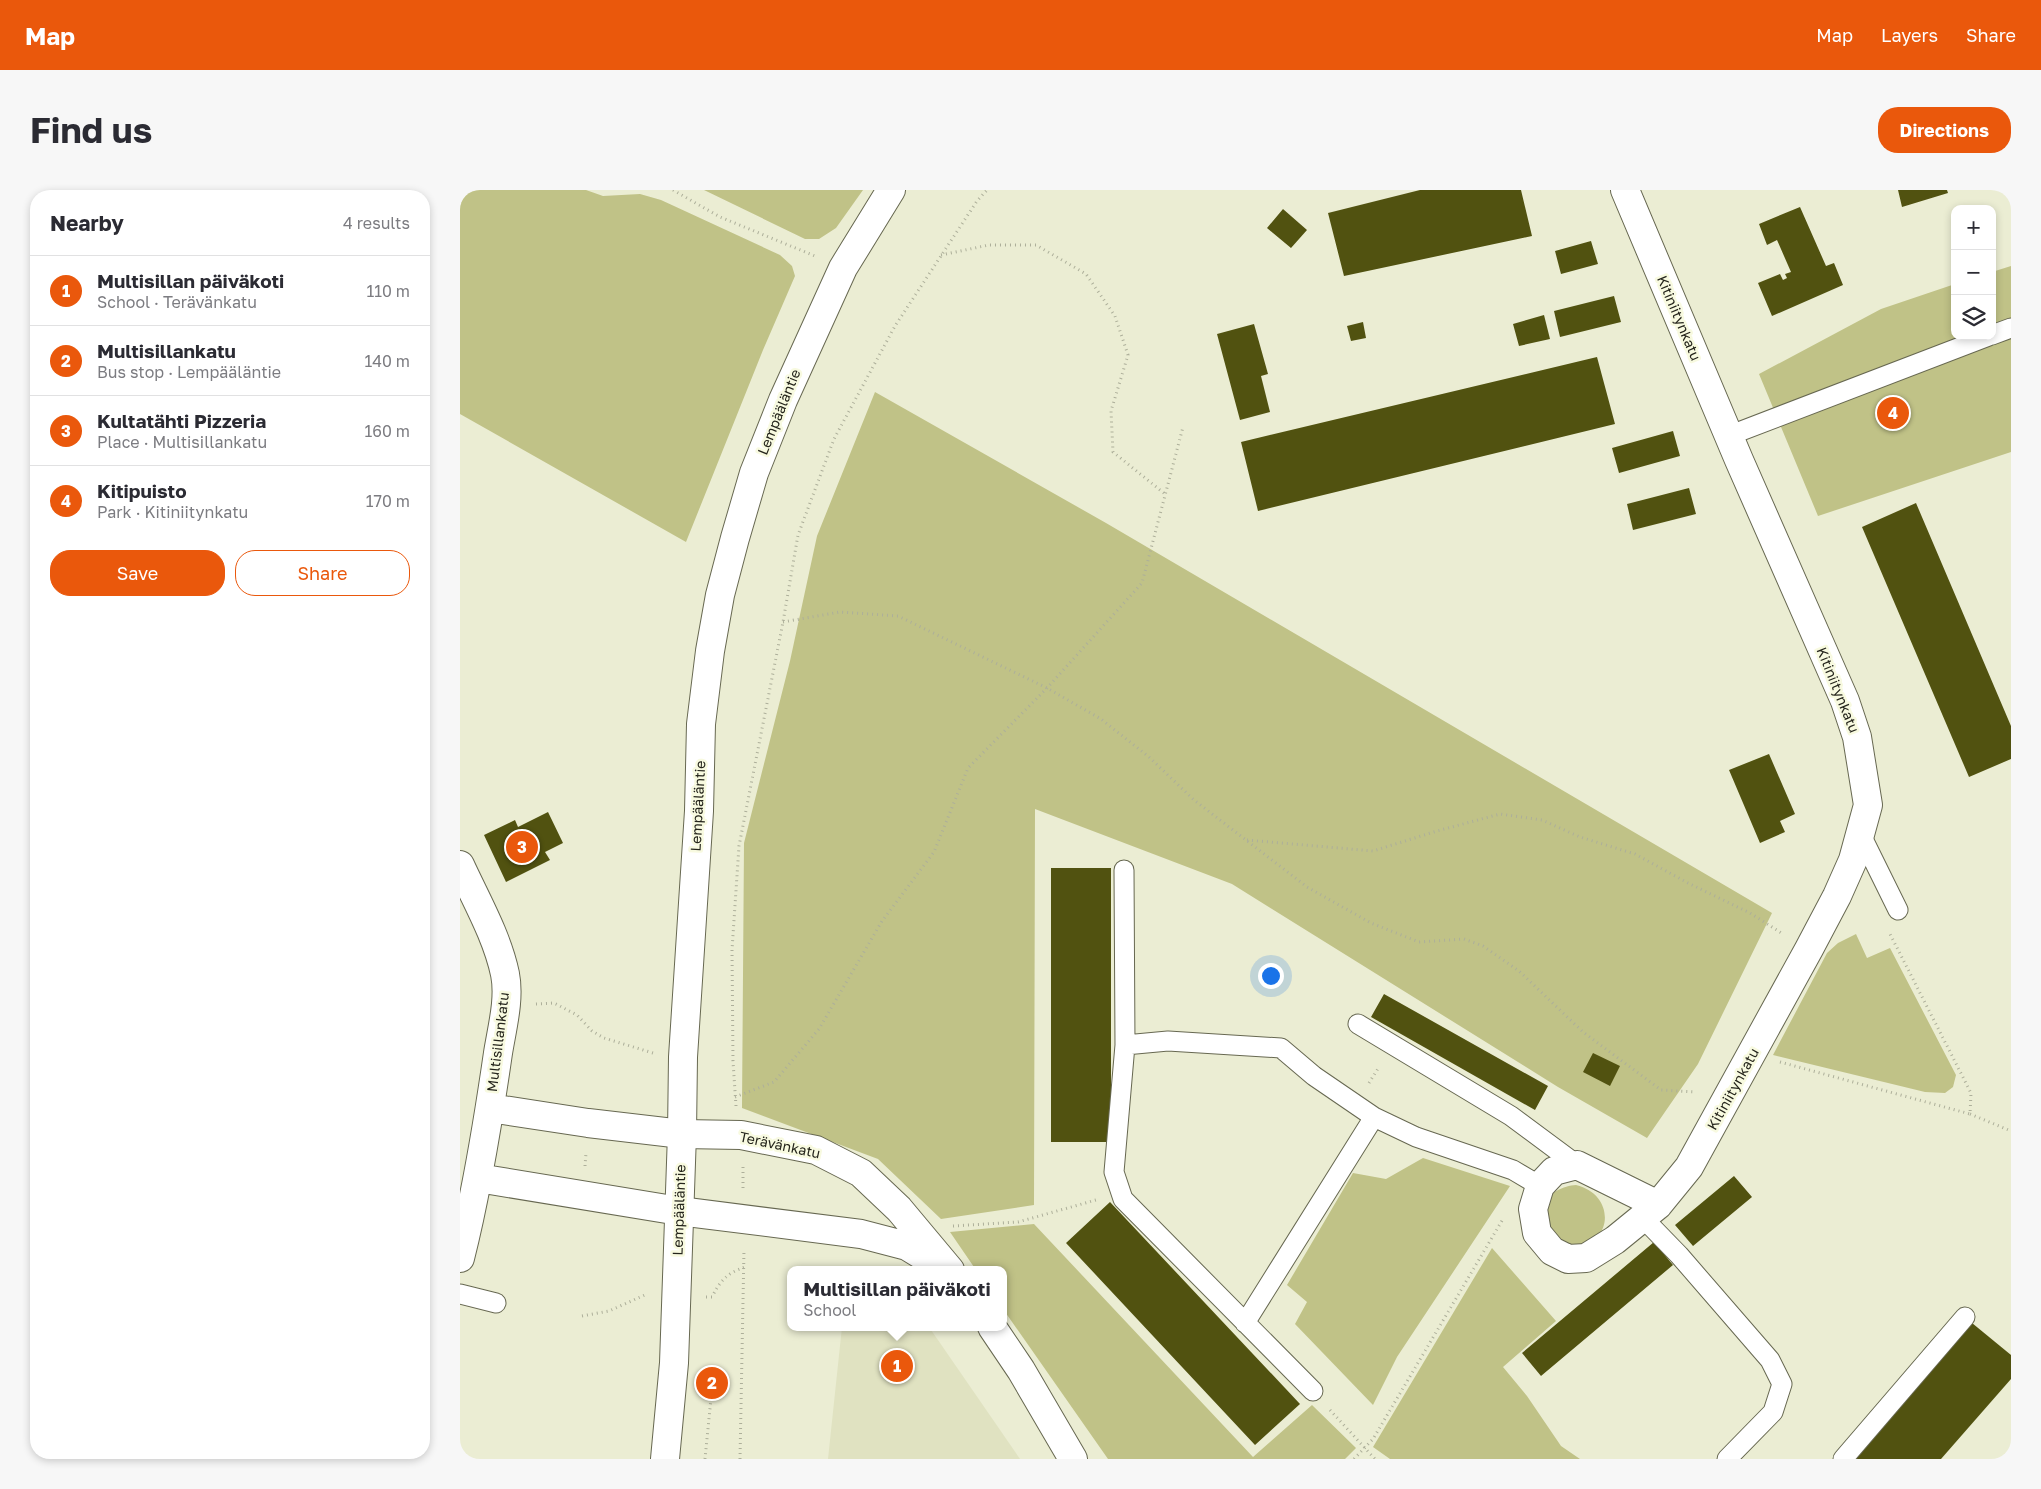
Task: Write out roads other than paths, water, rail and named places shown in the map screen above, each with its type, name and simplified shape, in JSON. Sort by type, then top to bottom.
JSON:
[{"type":"street","name":"Lempääläntie","points":[[665,1459],[674,1363],[683,1057],[699,811],[701,724],[710,651],[720,595],[734,538],[754,473],[783,400],[844,268],[891,190]]},
{"type":"street","name":"Kitiniitynkatu","points":[[1536,1197],[1537,1233],[1552,1251],[1568,1259],[1586,1258],[1615,1240],[1650,1211],[1689,1167],[1753,1054],[1837,896],[1862,835],[1868,805],[1857,737],[1848,710],[1728,436],[1624,190]]},
{"type":"street","name":"Multisillankatu","points":[[460,865],[496,942],[505,975],[505,1002],[490,1108],[478,1178],[460,1258]]},
{"type":"street","name":"Multisillankatu","points":[[490,1108],[588,1124],[682,1134]]},
{"type":"street","name":"Terävänkatu","points":[[682,1134],[741,1135],[816,1150],[861,1173],[899,1209],[947,1266]]},
{"type":"street","points":[[1536,1197],[1554,1170],[1577,1165],[1650,1211]]},
{"type":"street","points":[[478,1178],[679,1211],[861,1234],[907,1246],[939,1266]]},
{"type":"street","points":[[995,1331],[1021,1370],[1073,1459]]},
{"type":"lane","points":[[1996,334],[2011,328]]},
{"type":"lane","points":[[1728,436],[1978,340]]},
{"type":"lane","points":[[1862,835],[1898,910]]},
{"type":"lane","points":[[1124,870],[1125,1045],[1114,1172],[1123,1199],[1313,1391]]},
{"type":"lane","points":[[1358,1024],[1511,1116],[1577,1165]]},
{"type":"lane","points":[[1125,1045],[1168,1041],[1281,1048],[1314,1076],[1374,1117],[1416,1137],[1513,1170],[1536,1197]]},
{"type":"lane","points":[[1245,1323],[1374,1117]]},
{"type":"lane","points":[[1650,1211],[1679,1255],[1770,1360],[1782,1384],[1773,1412],[1727,1459]]},
{"type":"lane","points":[[460,1294],[496,1303]]},
{"type":"lane","points":[[1843,1459],[1965,1318]]},
{"type":"place","name":"Kitipuisto","points":[[1893,413]]},
{"type":"place","name":"Kultatähti Pizzeria","points":[[522,847]]},
{"type":"place","name":"Multisillan päiväkoti","points":[[897,1366]]},
{"type":"place","name":"Multisillankatu","points":[[712,1383]]}]
